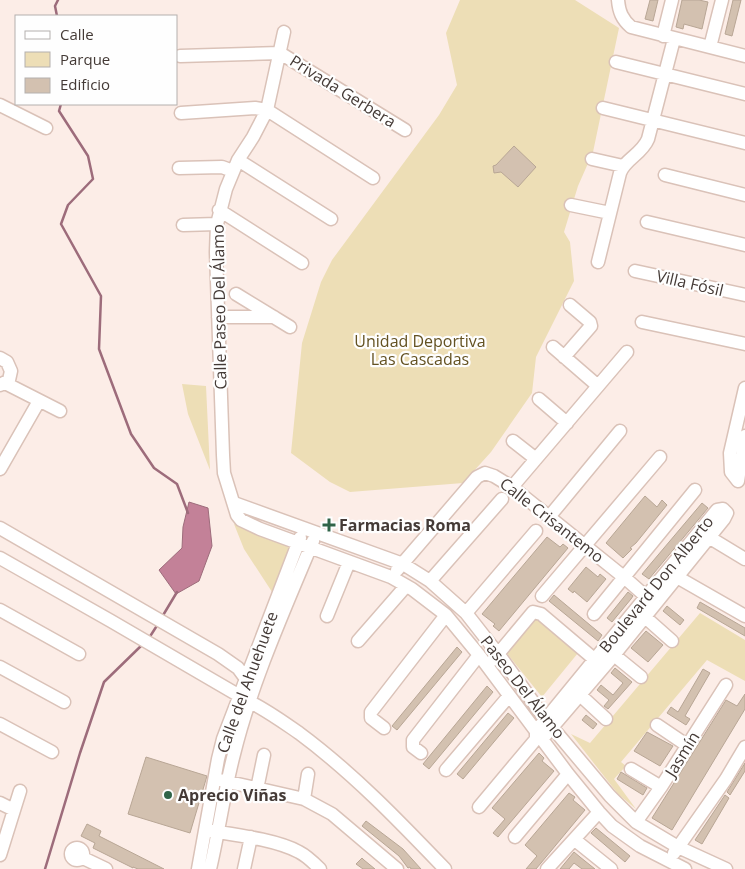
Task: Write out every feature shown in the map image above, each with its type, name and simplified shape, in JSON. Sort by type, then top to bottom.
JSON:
[{"type":"street","points":[[618,0],[619,12],[624,22],[632,27],[745,56]]},
{"type":"street","points":[[598,262],[622,166],[645,146],[654,120],[666,74],[672,0]]},
{"type":"street","points":[[710,47],[722,0]]},
{"type":"street","name":"Calle Paseo Del Álamo","points":[[284,32],[267,110],[236,166],[219,210],[217,224],[218,317],[224,464],[228,488],[237,515],[241,520],[260,529],[304,546]]},
{"type":"street","points":[[180,56],[280,53]]},
{"type":"street","name":"Privada Gerbera","points":[[280,53],[405,130]]},
{"type":"street","points":[[616,62],[745,94]]},
{"type":"street","points":[[0,105],[46,128]]},
{"type":"street","points":[[181,113],[255,108],[267,110],[373,178]]},
{"type":"street","points":[[603,108],[745,143]]},
{"type":"street","points":[[592,159],[622,166]]},
{"type":"street","points":[[179,168],[236,166],[331,219]]},
{"type":"street","points":[[665,176],[745,194]]},
{"type":"street","points":[[571,205],[610,212]]},
{"type":"street","points":[[219,210],[302,263]]},
{"type":"street","points":[[647,222],[745,245]]},
{"type":"street","points":[[184,225],[217,224]]},
{"type":"street","name":"Villa Fósil","points":[[635,271],[745,295]]},
{"type":"street","points":[[236,294],[290,327]]},
{"type":"street","points":[[564,357],[592,324],[570,305]]},
{"type":"street","points":[[218,317],[274,317]]},
{"type":"street","points":[[642,322],[745,344]]},
{"type":"street","points":[[553,347],[598,386]]},
{"type":"street","points":[[512,487],[628,352]]},
{"type":"street","points":[[0,358],[7,362],[11,371],[9,380],[2,385]]},
{"type":"street","points":[[2,385],[60,411]]},
{"type":"street","points":[[745,388],[730,453],[731,472],[745,492]]},
{"type":"street","points":[[539,398],[567,423]]},
{"type":"street","points":[[0,469],[40,401]]},
{"type":"street","points":[[549,517],[620,430]]},
{"type":"street","points":[[738,481],[745,440]]},
{"type":"street","points":[[513,441],[536,458]]},
{"type":"street","points":[[542,596],[660,457]]},
{"type":"street","name":"Calle Crisantemo","points":[[391,576],[476,476],[485,473],[512,487],[650,600]]},
{"type":"street","points":[[594,614],[695,490]]},
{"type":"street","points":[[430,581],[502,499]]},
{"type":"street","points":[[234,503],[304,528]]},
{"type":"street","points":[[0,528],[218,654],[238,668],[246,678]]},
{"type":"street","name":"Paseo Del Álamo","points":[[304,528],[403,564],[430,581],[466,613],[550,724],[610,796],[636,822],[678,847],[726,869]]},
{"type":"street","name":"Calle del Ahuehuete","points":[[198,869],[228,782],[248,696],[304,546],[304,528]]},
{"type":"street","points":[[466,613],[536,531]]},
{"type":"street","name":"Calle del Ahuehuete","points":[[210,869],[214,778],[224,739],[248,696],[246,678],[267,626],[304,546],[316,533]]},
{"type":"street","points":[[704,534],[745,559]]},
{"type":"street","name":"Boulevard Don Alberto","points":[[479,807],[538,736],[580,695],[599,664],[614,655],[645,617],[650,600],[678,576],[704,534]]},
{"type":"street","name":"Boulevard Don Alberto","points":[[550,724],[704,534]]},
{"type":"street","name":"Paseo Del Álamo","points":[[304,546],[391,576],[446,615],[479,655],[538,736],[599,812],[621,833],[640,846],[685,869]]},
{"type":"street","points":[[0,558],[248,696],[327,754],[377,798],[445,869]]},
{"type":"street","points":[[327,616],[349,562]]},
{"type":"street","points":[[678,576],[745,616]]},
{"type":"street","points":[[358,641],[406,586]]},
{"type":"street","points":[[0,610],[79,654]]},
{"type":"street","points":[[487,666],[533,612],[541,614],[599,664]]},
{"type":"street","points":[[384,728],[371,718],[371,712],[446,615]]},
{"type":"street","points":[[645,617],[672,641]]},
{"type":"street","points":[[421,753],[413,747],[413,740],[479,655]]},
{"type":"street","points":[[614,655],[642,677]]},
{"type":"street","points":[[0,666],[64,702]]},
{"type":"street","name":"Jasmín","points":[[636,822],[688,746],[726,685]]},
{"type":"street","points":[[580,695],[606,719]]},
{"type":"street","points":[[446,770],[509,696]]},
{"type":"street","points":[[0,724],[52,752]]},
{"type":"street","points":[[657,725],[688,746]]},
{"type":"street","points":[[669,861],[726,779],[745,747]]},
{"type":"street","points":[[257,789],[264,755]]},
{"type":"street","points":[[631,769],[661,787]]},
{"type":"street","points":[[304,799],[308,774]]},
{"type":"street","points":[[515,837],[568,774]]},
{"type":"street","points":[[214,778],[304,799],[332,814],[388,866]]},
{"type":"street","points":[[0,854],[20,791]]},
{"type":"street","points":[[0,803],[14,810]]},
{"type":"street","points":[[547,869],[599,812]]},
{"type":"street","points":[[212,831],[251,837],[299,852],[320,869]]},
{"type":"street","points":[[244,869],[251,837]]},
{"type":"street","points":[[575,840],[611,869]]},
{"type":"street","points":[[692,869],[698,857]]},
{"type":"street","points":[[83,858],[106,869]]},
{"type":"green space","name":"Unidad Deportiva Las Cascadas","points":[[460,0],[575,0],[619,28],[593,152],[578,186],[564,232],[570,242],[574,281],[536,357],[532,393],[491,452],[463,483],[350,492],[330,482],[291,453],[302,343],[321,282],[332,260],[439,115],[457,85],[446,33]]},
{"type":"green space","points":[[182,384],[206,386],[210,470],[188,414]]},
{"type":"green space","points":[[234,524],[287,542],[290,551],[274,595],[244,549]]},
{"type":"green space","points":[[529,612],[578,653],[542,697],[501,646]]},
{"type":"green space","points":[[700,613],[745,640],[745,681],[707,660],[621,762],[626,766],[614,779],[636,809],[618,794],[571,734],[590,743]]},
{"type":"shaded area","points":[[189,502],[208,508],[212,546],[199,581],[176,594],[159,570],[182,548],[183,527]]},
{"type":"building","points":[[650,0],[658,0],[653,21],[645,19]]},
{"type":"building","points":[[682,0],[708,2],[702,29],[684,24],[683,29],[676,27]]},
{"type":"building","points":[[733,0],[741,0],[732,36],[725,34]]},
{"type":"building","points":[[514,146],[536,167],[518,187],[501,172],[494,173],[493,166]]},
{"type":"building","points":[[645,496],[657,507],[662,500],[667,505],[623,558],[606,543]]},
{"type":"building","points":[[702,503],[708,508],[649,579],[642,574]]},
{"type":"building","points":[[547,537],[560,547],[563,544],[568,548],[499,631],[493,626],[495,624],[482,614]]},
{"type":"building","points":[[586,567],[598,577],[600,574],[606,579],[587,602],[574,591],[573,593],[568,589]]},
{"type":"building","points":[[628,592],[633,596],[612,622],[607,618]]},
{"type":"building","points":[[554,595],[602,635],[598,641],[549,601]]},
{"type":"building","points":[[700,602],[745,628],[745,636],[697,608]]},
{"type":"building","points":[[667,606],[684,620],[680,625],[663,611]]},
{"type":"building","points":[[646,631],[663,645],[648,662],[631,648]]},
{"type":"building","points":[[457,647],[462,652],[397,730],[392,726]]},
{"type":"building","points":[[615,668],[632,682],[608,709],[604,706],[609,700],[597,690],[601,685],[613,695],[623,683],[611,673]]},
{"type":"building","points":[[703,669],[710,673],[685,716],[690,719],[686,725],[667,713],[671,707],[678,712]]},
{"type":"building","points":[[487,686],[493,692],[429,769],[423,764]]},
{"type":"building","points":[[745,694],[745,709],[672,830],[652,818],[726,700],[737,706]]},
{"type":"building","points":[[508,713],[514,718],[463,779],[457,774]]},
{"type":"building","points":[[586,715],[597,724],[593,729],[582,720]]},
{"type":"building","points":[[647,732],[673,746],[660,766],[634,751]]},
{"type":"building","points":[[539,753],[544,758],[542,761],[554,771],[498,837],[493,833],[505,819],[492,808]]},
{"type":"building","name":"Aprecio Viñas","points":[[146,757],[207,776],[190,833],[128,814]]},
{"type":"building","points":[[745,763],[745,771],[730,795],[727,792]]},
{"type":"building","points":[[621,772],[647,788],[643,795],[617,779]]},
{"type":"building","points":[[569,793],[575,797],[573,800],[585,810],[536,869],[526,869],[537,856],[525,845]]},
{"type":"building","points":[[725,795],[729,798],[702,844],[695,840]]},
{"type":"building","points":[[366,821],[403,849],[421,869],[408,868],[399,856],[362,826]]},
{"type":"building","points":[[87,824],[101,831],[99,836],[164,869],[133,868],[93,848],[95,843],[81,836]]},
{"type":"building","points":[[596,828],[630,856],[625,862],[591,833]]},
{"type":"building","points":[[574,852],[595,869],[582,869],[574,863],[569,869],[560,869]]},
{"type":"building","points":[[362,858],[375,869],[363,869],[356,864]]},
{"type":"waterway","points":[[57,15],[55,6],[58,0]]},
{"type":"waterway","points":[[61,105],[59,111],[88,156],[93,179],[68,205],[61,224],[101,296],[99,349],[131,434],[154,468],[177,484],[188,513]]},
{"type":"waterway","points":[[162,617],[177,592]]},
{"type":"waterway","points":[[149,638],[158,624]]},
{"type":"waterway","points":[[45,869],[80,753],[104,682],[143,644]]},
{"type":"place","name":"Farmacias Roma","points":[[329,525]]},
{"type":"place","name":"Aprecio Viñas","points":[[168,795]]}]
